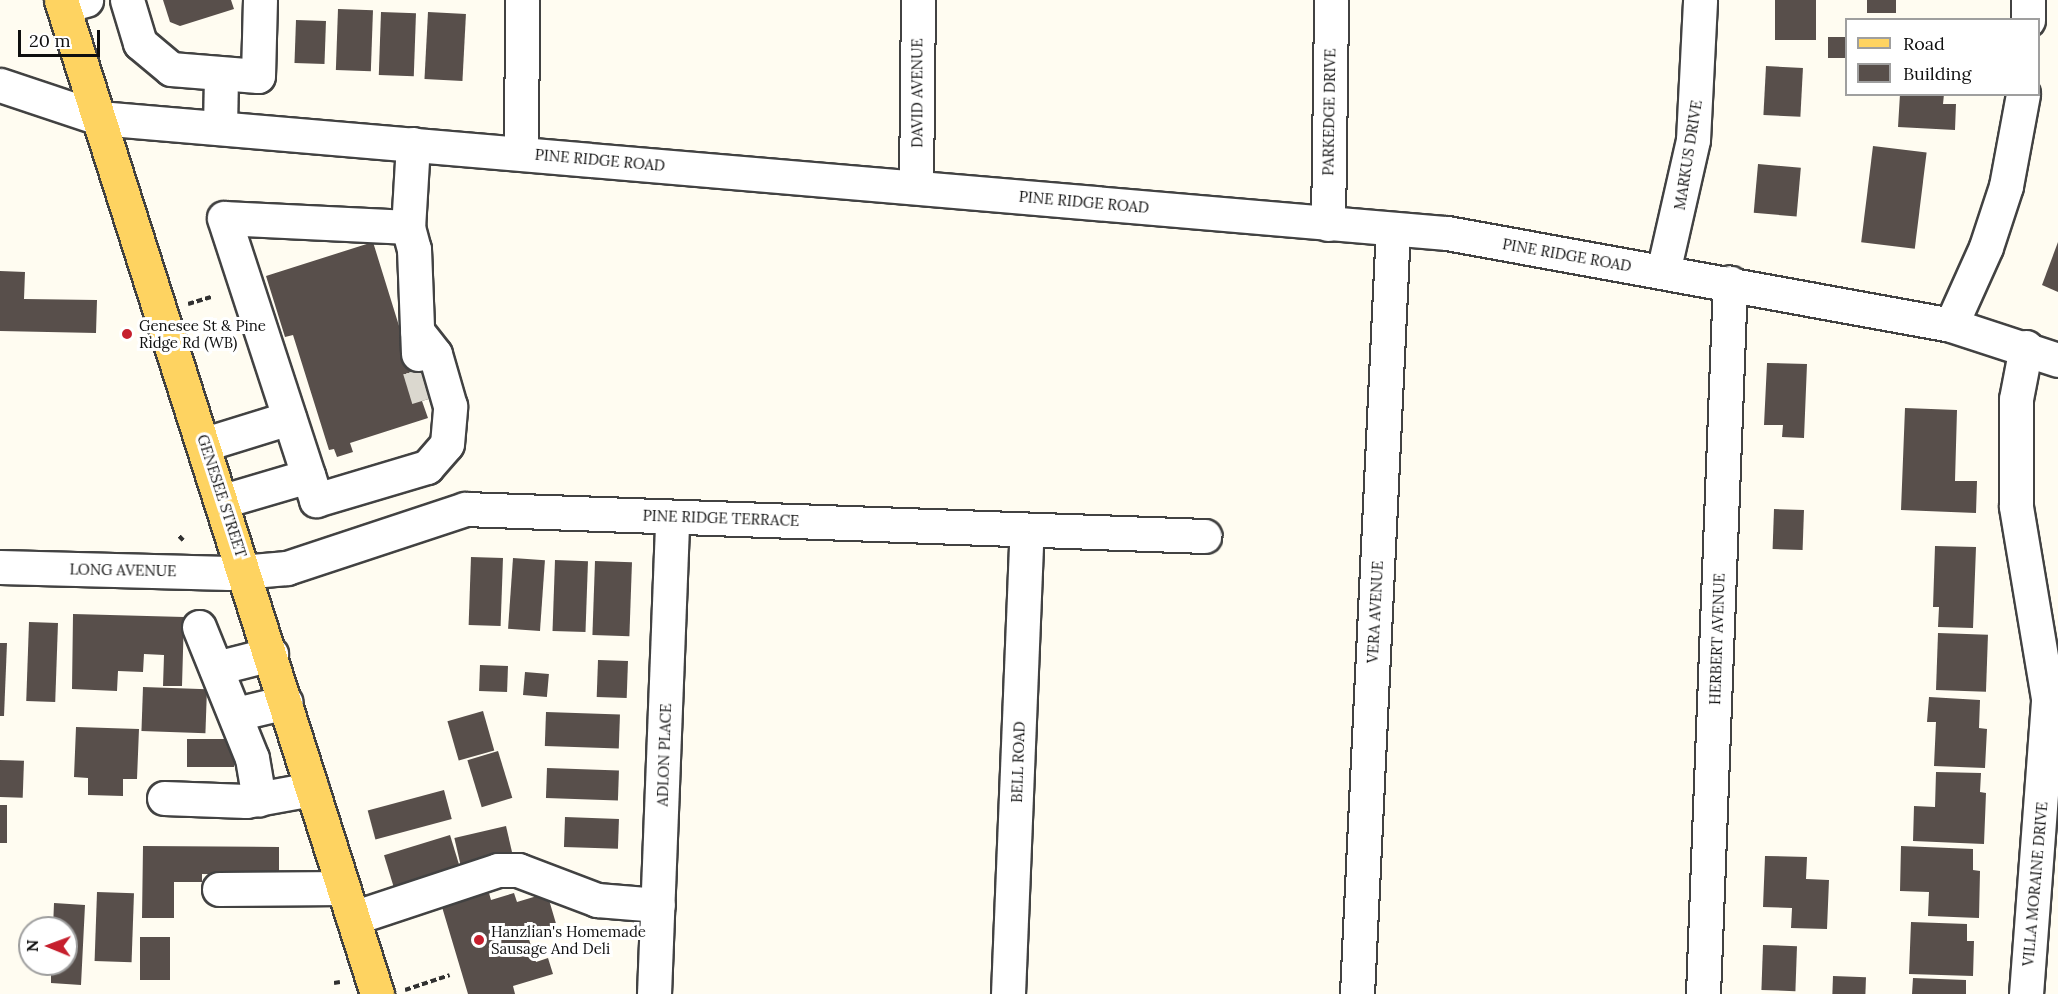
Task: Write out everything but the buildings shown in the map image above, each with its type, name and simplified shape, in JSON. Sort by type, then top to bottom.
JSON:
[{"type":"main road","name":"GENESEE STREET","points":[[70,2],[99,118],[246,572],[348,903],[392,992]]},
{"type":"street","points":[[127,0],[140,43],[171,69],[258,76],[260,0]]},
{"type":"street","points":[[521,153],[522,0]]},
{"type":"street","name":"DAVID AVENUE","points":[[916,187],[918,0]]},
{"type":"street","name":"PARKEDGE DRIVE","points":[[1328,224],[1331,0]]},
{"type":"street","name":"MARKUS DRIVE","points":[[1663,272],[1693,141],[1700,0]]},
{"type":"street","points":[[2028,0],[2028,18]]},
{"type":"street","points":[[220,128],[221,74]]},
{"type":"street","name":"PINE RIDGE ROAD","points":[[0,85],[99,118],[1447,233],[1951,325],[2026,347],[2058,360]]},
{"type":"street","points":[[1951,325],[1986,247],[2006,186],[2023,96]]},
{"type":"street","points":[[413,144],[408,227],[423,384],[450,424]]},
{"type":"street","points":[[408,227],[224,218],[316,500],[427,467],[447,444],[450,424],[435,354],[417,331]]},
{"type":"street","name":"VERA AVENUE","points":[[1357,994],[1393,229]]},
{"type":"street","name":"HERBERT AVENUE","points":[[1703,994],[1730,283]]},
{"type":"street","name":"VILLA MORAINE DRIVE","points":[[2026,347],[2016,399],[2016,506],[2043,647],[2053,738],[2026,994]]},
{"type":"street","points":[[205,444],[289,418]]},
{"type":"street","points":[[223,501],[308,476]]},
{"type":"street","name":"PINE RIDGE TERRACE","points":[[246,572],[287,568],[465,509],[1205,536]]},
{"type":"street","name":"ADLON PLACE","points":[[654,994],[672,517]]},
{"type":"street","name":"BELL ROAD","points":[[1008,994],[1027,530]]},
{"type":"street","name":"LONG AVENUE","points":[[0,567],[246,572]]},
{"type":"street","points":[[199,627],[236,714],[259,799]]},
{"type":"street","points":[[216,668],[271,654]]},
{"type":"street","points":[[236,714],[286,702]]},
{"type":"street","points":[[164,798],[259,799],[312,789]]},
{"type":"street","points":[[219,889],[348,903],[498,870],[518,870],[597,900],[658,905]]},
{"type":"path","points":[[194,302],[211,297]]},
{"type":"path","points":[[179,536],[183,540]]},
{"type":"path","points":[[392,992],[450,975]]},
{"type":"path","points":[[334,983],[340,982]]},
{"type":"tunnel","points":[[419,369],[428,399]]},
{"type":"place","name":"Genesee St & Pine Ridge Rd (WB)","points":[[127,334]]},
{"type":"place","name":"Hanzlian's Homemade Sausage And Deli","points":[[479,940]]}]
